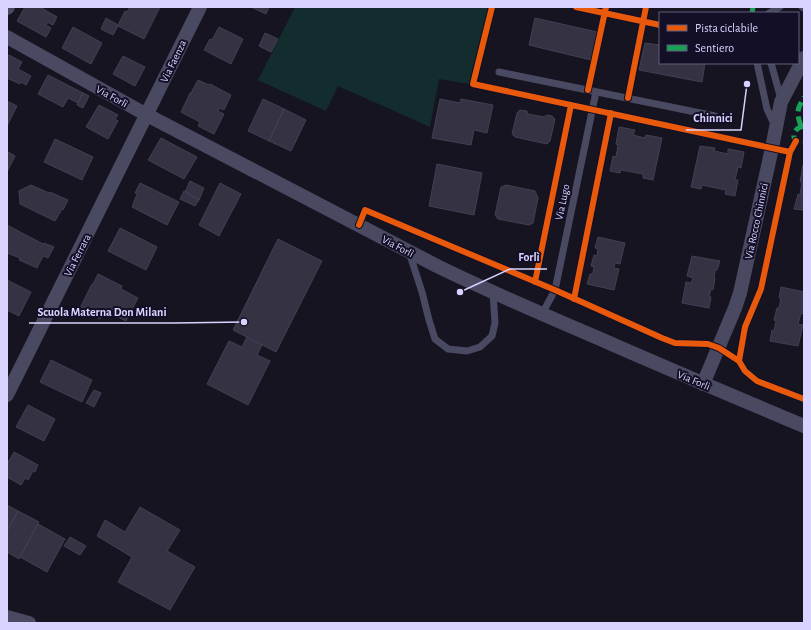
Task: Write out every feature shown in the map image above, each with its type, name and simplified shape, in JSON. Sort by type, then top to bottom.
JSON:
[{"type":"street","name":"Via Faenza","points":[[147,115],[200,7]]},
{"type":"street","name":"Via Forlì","points":[[7,37],[147,115],[409,252],[466,280],[703,384],[804,426]]},
{"type":"street","name":"Via Rocco Chinnici","points":[[703,384],[740,293],[777,128],[781,102],[804,58]]},
{"type":"street","name":"Via Ferrara","points":[[7,395],[147,115]]},
{"type":"street","points":[[7,617],[30,623]]},
{"type":"lane","points":[[771,12],[780,7]]},
{"type":"lane","points":[[757,64],[767,109],[777,128]]},
{"type":"lane","points":[[771,64],[781,102]]},
{"type":"lane","points":[[499,72],[715,116]]},
{"type":"lane","name":"Via Lugo","points":[[542,314],[555,290],[596,92]]},
{"type":"lane","points":[[409,252],[435,339],[448,349],[467,351],[480,347],[492,336],[495,323],[493,292]]},
{"type":"green space","points":[[295,7],[488,7],[469,84],[439,79],[430,127],[338,86],[326,111],[258,80]]},
{"type":"building","points":[[25,7],[40,7],[57,17],[53,25],[47,22],[46,25],[51,28],[46,37],[17,21]]},
{"type":"building","points":[[130,7],[160,7],[144,39],[118,26],[113,35],[101,29],[106,18],[118,25],[125,11],[127,12]]},
{"type":"building","points":[[251,7],[269,7],[266,14]]},
{"type":"building","points":[[535,18],[597,32],[591,60],[529,45]]},
{"type":"building","points":[[73,27],[102,43],[91,64],[62,48]]},
{"type":"building","points":[[219,27],[243,39],[231,64],[204,50],[210,39],[212,40]]},
{"type":"building","points":[[265,33],[278,39],[271,52],[259,46]]},
{"type":"building","points":[[645,43],[659,45],[659,64],[705,64],[702,82],[639,70]]},
{"type":"building","points":[[9,55],[22,62],[18,69],[31,76],[26,85],[7,78],[7,58]]},
{"type":"building","points":[[123,56],[145,67],[135,86],[113,74]]},
{"type":"building","points":[[48,75],[83,93],[78,103],[68,98],[63,107],[38,94]]},
{"type":"building","points":[[198,80],[209,85],[210,84],[231,95],[224,110],[219,108],[218,111],[224,114],[214,134],[198,126],[200,122],[181,112]]},
{"type":"building","points":[[83,93],[89,96],[83,108],[77,105]]},
{"type":"building","points":[[263,99],[284,109],[269,141],[248,131]]},
{"type":"building","points":[[440,99],[460,103],[461,99],[493,105],[487,133],[474,130],[471,145],[432,138]]},
{"type":"building","points":[[7,101],[17,106],[7,126]]},
{"type":"building","points":[[99,105],[118,115],[115,119],[118,121],[108,139],[86,127]]},
{"type":"building","points":[[284,109],[306,120],[291,151],[269,141]]},
{"type":"building","points":[[520,110],[527,111],[528,114],[544,117],[547,115],[552,116],[555,119],[550,141],[547,144],[515,137],[512,134],[517,113]]},
{"type":"building","points":[[619,127],[635,130],[633,135],[645,138],[646,135],[662,138],[653,180],[643,178],[643,174],[621,170],[620,173],[610,171],[613,156],[616,157],[618,145],[616,144]]},
{"type":"building","points":[[161,138],[197,157],[184,179],[148,160]]},
{"type":"building","points":[[55,139],[93,157],[82,180],[44,162]]},
{"type":"building","points":[[700,146],[715,148],[714,151],[728,154],[728,149],[744,152],[741,168],[738,167],[735,180],[738,180],[735,196],[725,194],[726,190],[702,185],[701,189],[691,187]]},
{"type":"building","points":[[8,152],[15,156],[7,172],[7,154]]},
{"type":"building","points":[[437,164],[482,173],[474,215],[429,206]]},
{"type":"building","points":[[803,165],[804,210],[794,209],[798,194],[800,195],[802,182],[800,182]]},
{"type":"building","points":[[190,181],[204,188],[199,200],[185,192]]},
{"type":"building","points":[[140,183],[179,202],[167,225],[132,207],[137,194],[135,193]]},
{"type":"building","points":[[220,183],[241,194],[219,236],[199,225]]},
{"type":"building","points":[[31,185],[68,200],[55,221],[20,204],[19,191]]},
{"type":"building","points":[[506,185],[535,191],[538,198],[533,223],[529,225],[498,219],[495,215],[501,187]]},
{"type":"building","points":[[184,191],[199,200],[195,206],[180,199]]},
{"type":"building","points":[[7,225],[43,244],[44,243],[54,247],[48,258],[43,256],[37,268],[19,260],[20,258],[7,253]]},
{"type":"building","points":[[120,228],[157,247],[146,270],[108,251]]},
{"type":"building","points":[[598,237],[625,243],[620,264],[615,263],[614,268],[619,269],[614,290],[587,284],[590,274],[593,274],[594,267],[591,266],[594,255],[597,256],[598,249],[595,248]]},
{"type":"building","points":[[278,239],[322,261],[276,352],[233,330]]},
{"type":"building","points":[[692,256],[720,261],[717,270],[715,270],[713,290],[711,289],[709,297],[711,297],[709,308],[682,303],[686,282],[691,283],[693,278],[687,276]]},
{"type":"building","points":[[98,274],[122,286],[121,289],[138,298],[126,321],[103,310],[100,319],[80,308]]},
{"type":"building","points":[[7,280],[31,292],[19,316],[7,310]]},
{"type":"building","points":[[781,287],[804,292],[804,314],[801,313],[798,324],[803,325],[798,346],[770,341],[772,330],[774,331],[776,321],[774,320],[777,308],[779,308]]},
{"type":"building","points":[[247,337],[262,345],[257,355],[270,361],[248,405],[207,384],[229,341],[242,347]]},
{"type":"building","points":[[51,360],[92,380],[82,402],[40,382]]},
{"type":"building","points":[[94,390],[101,393],[94,407],[86,403]]},
{"type":"building","points":[[28,405],[55,419],[44,441],[16,427]]},
{"type":"building","points":[[14,452],[38,465],[35,472],[33,471],[28,480],[25,478],[21,485],[7,477],[7,460],[9,461]]},
{"type":"building","points":[[7,505],[18,511],[7,531]]},
{"type":"building","points":[[140,507],[180,530],[167,551],[195,567],[170,610],[118,582],[132,557],[97,536],[105,520],[125,532]]},
{"type":"building","points":[[18,511],[39,522],[19,559],[7,552],[7,531]]},
{"type":"building","points":[[38,524],[65,539],[47,572],[20,557]]},
{"type":"building","points":[[70,537],[86,546],[80,555],[64,546]]},
{"type":"marked path","points":[[752,12],[753,7]]},
{"type":"marked path","points":[[801,126],[798,111],[804,97]]},
{"type":"marked path","points":[[804,126],[797,129],[794,133],[794,138],[797,142],[802,145],[804,144]]},
{"type":"cycle path","points":[[492,7],[473,84],[790,152]]},
{"type":"cycle path","points":[[576,7],[659,25]]},
{"type":"cycle path","points":[[588,90],[606,7]]},
{"type":"cycle path","points":[[628,98],[646,7]]},
{"type":"cycle path","points":[[535,282],[571,105]]},
{"type":"cycle path","points":[[574,299],[611,113]]},
{"type":"cycle path","points":[[739,361],[745,327],[761,289],[790,152],[796,141]]},
{"type":"cycle path","points":[[359,225],[365,210],[555,290],[662,338],[675,343],[708,344],[719,348],[739,361],[745,371],[757,381],[804,399]]},
{"type":"place","name":"Chinnici","points":[[747,84]]},
{"type":"place","name":"Forlì","points":[[460,292]]},
{"type":"place","name":"Scuola Materna Don Milani","points":[[244,322]]}]
